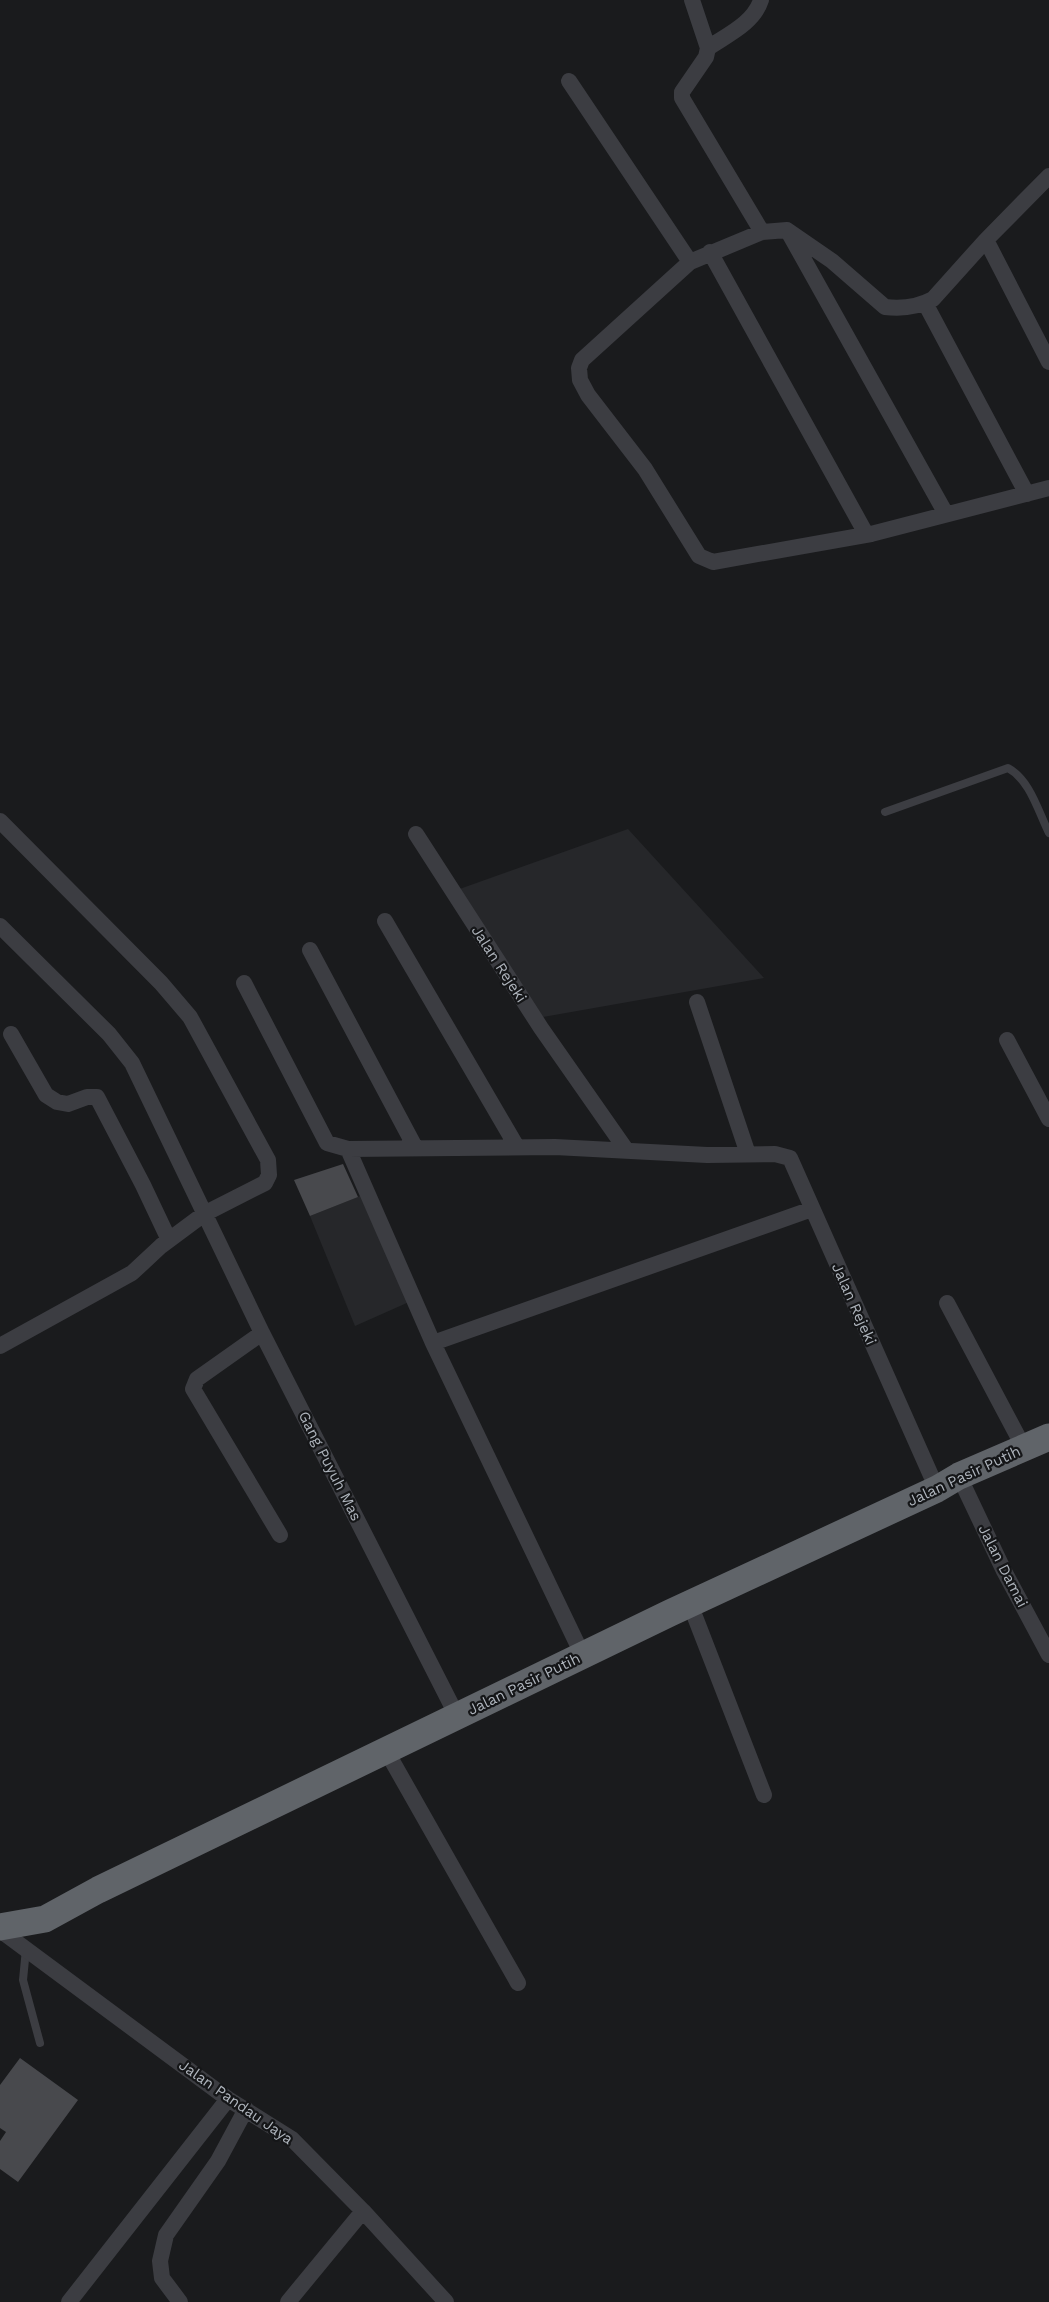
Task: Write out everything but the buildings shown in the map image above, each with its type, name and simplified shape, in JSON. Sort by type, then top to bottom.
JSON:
[{"type":"highway","name":"Jalan Pasir Putih","points":[[0,1928],[45,1919],[98,1890],[690,1604],[1049,1437]]},
{"type":"street","points":[[692,0],[708,48],[706,57],[682,92],[682,98],[762,232]]},
{"type":"street","points":[[708,48],[747,21],[761,0]]},
{"type":"street","points":[[569,81],[690,262]]},
{"type":"street","points":[[1048,180],[986,240],[933,299],[925,303],[896,308],[885,307],[832,261],[787,230],[762,232],[690,262],[582,360],[579,368],[580,380],[588,395],[645,469],[699,556],[713,562],[871,534],[1049,488]]},
{"type":"street","points":[[787,230],[946,514]]},
{"type":"street","points":[[986,240],[1049,362]]},
{"type":"street","points":[[710,252],[865,532],[871,534]]},
{"type":"street","points":[[925,303],[1027,494]]},
{"type":"street","points":[[0,821],[161,983],[190,1017],[268,1160],[269,1175],[265,1183],[204,1214],[169,1240],[132,1274],[0,1346]]},
{"type":"street","name":"Jalan Rejeki","points":[[416,834],[541,1028],[627,1151]]},
{"type":"street","points":[[385,921],[517,1147]]},
{"type":"street","name":"Gang Puyuh Mas","points":[[0,926],[109,1034],[132,1063],[262,1333],[457,1716]]},
{"type":"street","points":[[310,950],[415,1147]]},
{"type":"street","name":"Jalan Rejeki","points":[[244,983],[327,1143],[348,1149],[517,1147],[707,1155],[775,1154],[790,1158],[812,1209],[948,1482]]},
{"type":"street","points":[[697,1002],[748,1154]]},
{"type":"street","points":[[11,1034],[46,1095],[57,1102],[68,1104],[87,1097],[97,1098],[169,1240]]},
{"type":"street","points":[[1007,1040],[1049,1119]]},
{"type":"street","points":[[348,1149],[434,1342],[583,1656]]},
{"type":"street","points":[[434,1342],[812,1209]]},
{"type":"street","points":[[947,1304],[1024,1448]]},
{"type":"street","points":[[262,1333],[197,1379],[194,1389],[280,1534]]},
{"type":"street","name":"Jalan Damai","points":[[948,1482],[1004,1571],[1049,1656]]},
{"type":"street","points":[[690,1604],[764,1795]]},
{"type":"street","points":[[387,1752],[518,1983]]},
{"type":"street","name":"Jalan Pandau Jaya","points":[[0,1928],[228,2099],[292,2139],[363,2211],[446,2302]]},
{"type":"street","points":[[69,2302],[228,2099]]},
{"type":"street","points":[[173,2299],[162,2278],[160,2261],[166,2235],[218,2161],[246,2109]]},
{"type":"street","points":[[288,2302],[363,2211]]},
{"type":"lane","points":[[885,812],[1008,768],[1024,782],[1049,834]]},
{"type":"lane","points":[[26,1949],[23,1980],[40,2043]]},
{"type":"shaded area","points":[[628,829],[764,978],[543,1017],[454,891]]},
{"type":"shaded area","points":[[360,1196],[409,1302],[355,1326],[310,1216]]}]
